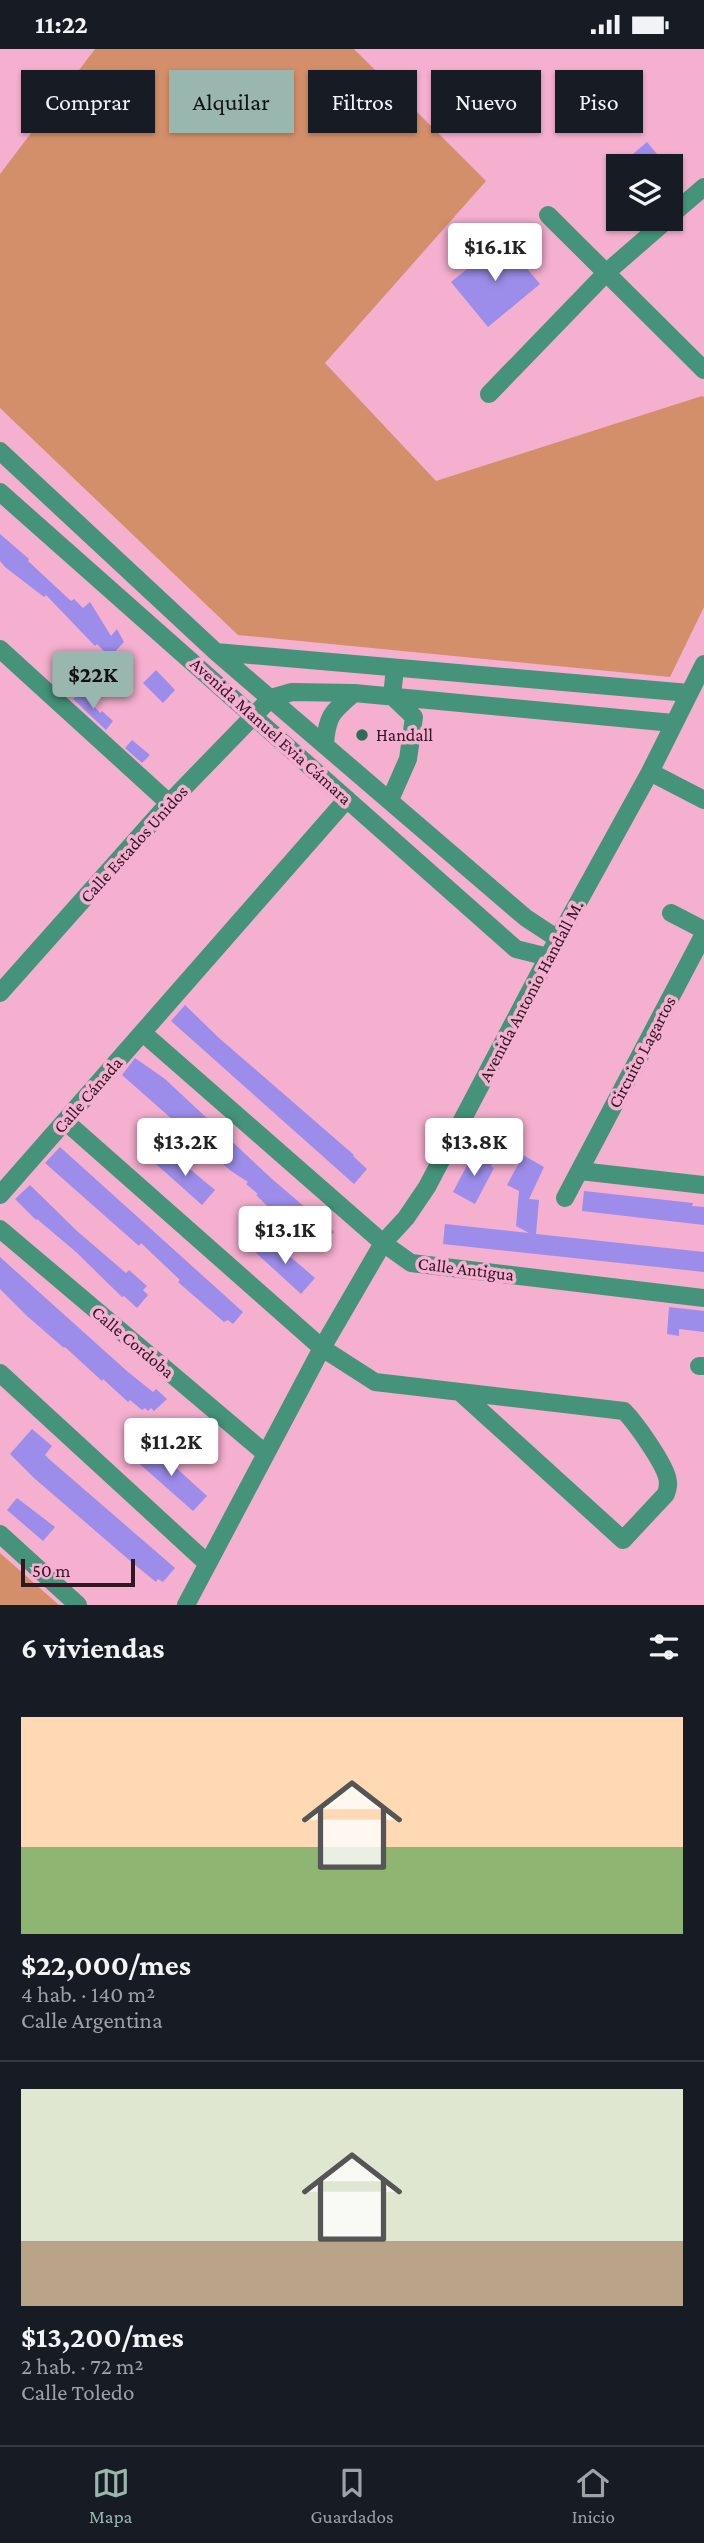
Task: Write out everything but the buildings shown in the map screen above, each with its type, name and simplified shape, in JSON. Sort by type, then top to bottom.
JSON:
[{"type":"street","points":[[683,206],[704,187]]},
{"type":"street","points":[[548,215],[704,370]]},
{"type":"street","points":[[489,394],[607,272],[654,231]]},
{"type":"street","name":"Avenida Manuel Evia Cámara","points":[[0,451],[216,652],[526,918],[558,939]]},
{"type":"street","name":"Avenida Manuel Evia Cámara","points":[[0,492],[516,949],[548,957]]},
{"type":"street","points":[[0,649],[169,803]]},
{"type":"street","name":"Avenida Manuel Evia Cámara","points":[[216,652],[689,693]]},
{"type":"street","name":"Avenida Antonio Handall M.","points":[[186,1605],[322,1348],[383,1243],[406,1218],[427,1187],[548,957],[650,772],[704,664]]},
{"type":"street","points":[[390,800],[408,759],[414,717],[392,696],[395,668]]},
{"type":"street","name":"Avenida Manuel Evia Cámara","points":[[271,698],[292,692],[354,692],[673,723]]},
{"type":"street","points":[[325,744],[326,722],[354,692]]},
{"type":"street","name":"Calle Estados Unidos","points":[[3,983],[169,803],[271,698]]},
{"type":"street","points":[[650,772],[704,800]]},
{"type":"street","name":"Calle Cánada","points":[[0,1195],[347,799]]},
{"type":"street","name":"Circuito Lagartos","points":[[565,1198],[704,932],[671,913]]},
{"type":"street","name":"Calle Antigua","points":[[143,1033],[383,1243],[411,1263],[704,1298]]},
{"type":"street","points":[[65,1121],[322,1348],[374,1382],[624,1411],[634,1420],[667,1476],[669,1487],[666,1494],[623,1540],[461,1393]]},
{"type":"street","points":[[580,1171],[704,1185]]},
{"type":"street","name":"Calle Cordoba","points":[[0,1229],[266,1454]]},
{"type":"street","points":[[0,1373],[208,1564]]},
{"type":"street","points":[[0,1534],[78,1605]]},
{"type":"shaded area","points":[[95,49],[354,49],[375,70],[308,70],[308,133],[417,133],[417,112],[431,126],[431,133],[438,133],[486,181],[325,363],[436,481],[704,397],[704,607],[670,677],[238,635],[0,408],[0,174],[31,133],[155,133],[155,70],[79,70]]},
{"type":"shaded area","points":[[0,1553],[59,1605],[0,1605]]},
{"type":"place","name":"Handall","points":[[362,735]]}]
